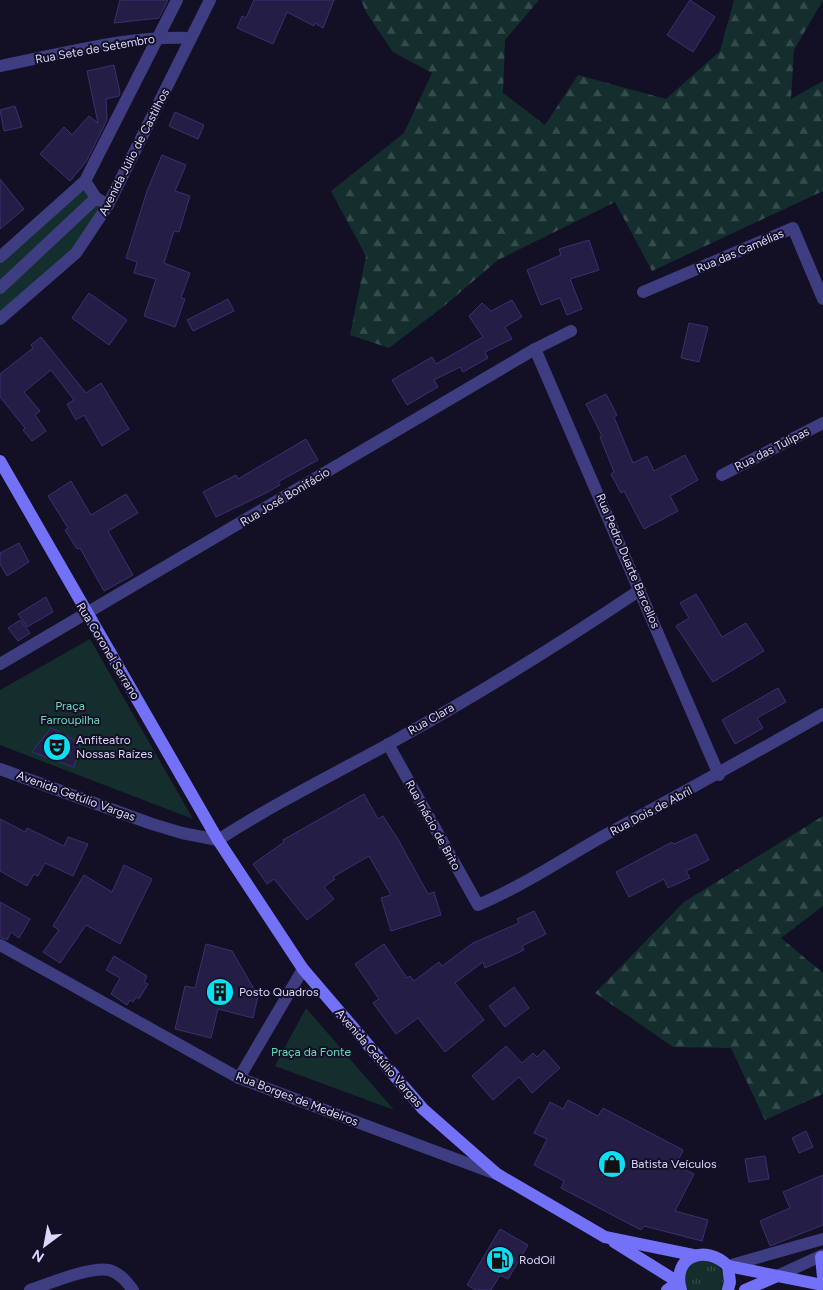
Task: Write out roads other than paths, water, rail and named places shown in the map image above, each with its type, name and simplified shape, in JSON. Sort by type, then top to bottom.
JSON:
[{"type":"main road","name":"Rua Coronel Serrano","points":[[0,461],[218,840]]},
{"type":"main road","name":"Avenida Getúlio Vargas","points":[[218,840],[303,970],[422,1109],[497,1174],[605,1236],[693,1256],[708,1255],[717,1258],[728,1266]]},
{"type":"main road","points":[[605,1236],[680,1286]]},
{"type":"main road","points":[[680,1286],[680,1270],[686,1261],[693,1256]]},
{"type":"main road","points":[[822,1256],[823,1277]]},
{"type":"main road","points":[[728,1290],[730,1282],[728,1266],[775,1277],[823,1285]]},
{"type":"main road","points":[[745,1290],[775,1277]]},
{"type":"main road","points":[[667,1290],[680,1286]]},
{"type":"street","points":[[0,257],[85,181],[160,37],[177,0]]},
{"type":"street","name":"Avenida Júlio de Castilhos","points":[[0,319],[76,252],[108,205],[210,0]]},
{"type":"street","name":"Rua Sete de Setembro","points":[[0,66],[160,37],[191,38]]},
{"type":"street","points":[[85,181],[96,198],[108,205]]},
{"type":"street","points":[[0,288],[96,198]]},
{"type":"street","name":"Rua das Camélias","points":[[643,292],[794,228],[822,291]]},
{"type":"street","name":"Rua José Bonifácio","points":[[0,664],[87,615],[535,349],[571,331]]},
{"type":"street","name":"Rua Pedro Duarte Barcellos","points":[[535,349],[719,775]]},
{"type":"street","name":"Rua das Tulipas","points":[[722,475],[823,424]]},
{"type":"street","name":"Rua Clara","points":[[218,840],[249,820],[388,744],[549,651],[640,590]]},
{"type":"street","name":"Rua Dois de Abril","points":[[478,905],[505,894],[606,835],[719,775],[823,714]]},
{"type":"street","name":"Rua Inácio de Brito","points":[[388,744],[478,905]]},
{"type":"street","name":"Avenida Getúlio Vargas","points":[[0,769],[152,824],[182,833],[218,840]]},
{"type":"street","name":"Rua Borges de Medeiros","points":[[0,946],[239,1078],[497,1174]]},
{"type":"street","points":[[239,1078],[303,970]]},
{"type":"street","points":[[728,1266],[823,1239]]},
{"type":"street","points":[[775,1277],[822,1256]]},
{"type":"street","points":[[30,1290],[90,1272],[109,1270],[123,1277],[133,1290]]},
{"type":"place","name":"Anfiteatro Nossas Raízes","points":[[57,747]]},
{"type":"place","name":"Posto Quadros","points":[[220,992]]},
{"type":"place","name":"Batista Veículos","points":[[612,1164]]},
{"type":"place","name":"RodOil","points":[[500,1260]]},
{"type":"park label","name":"Praça Farroupilha","points":[[70,713]]},
{"type":"park label","name":"Praça da Fonte","points":[[311,1052]]}]
